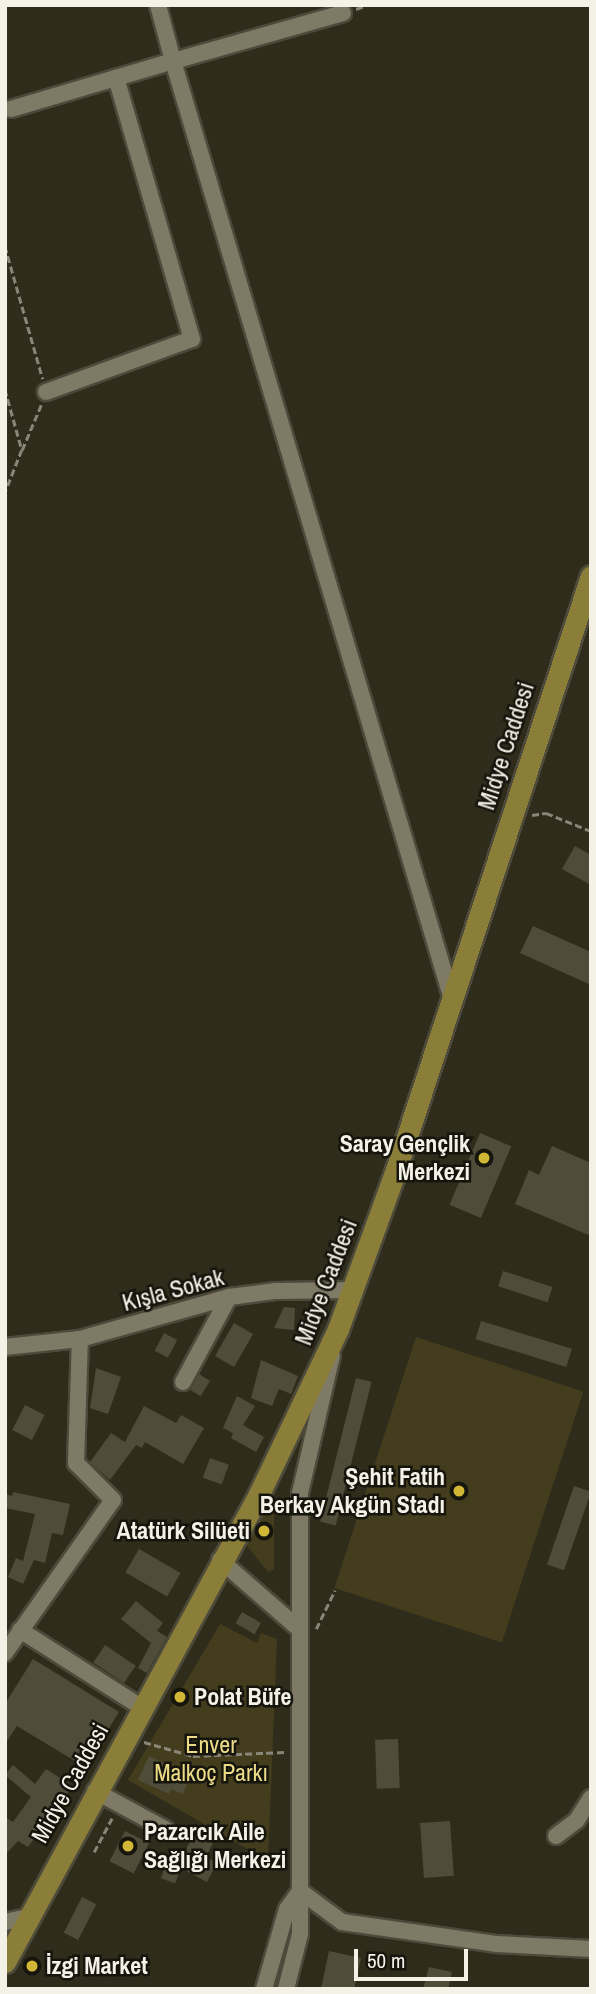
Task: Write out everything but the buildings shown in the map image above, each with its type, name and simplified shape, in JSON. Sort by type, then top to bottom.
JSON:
[{"type":"main road","name":"Midye Caddesi","points":[[5,1962],[220,1559],[293,1429],[338,1329],[354,1290],[452,999],[591,576]]},
{"type":"street","points":[[158,5],[452,999]]},
{"type":"street","points":[[11,108],[343,13]]},
{"type":"street","points":[[46,392],[192,339],[116,78]]},
{"type":"street","name":"Kışla Sokak","points":[[5,1347],[80,1339],[229,1297],[275,1290],[354,1290]]},
{"type":"street","points":[[183,1382],[229,1297]]},
{"type":"street","points":[[286,1989],[300,1934],[300,1493],[338,1329]]},
{"type":"street","points":[[5,1653],[113,1500],[76,1462],[80,1339]]},
{"type":"street","points":[[220,1559],[299,1629]]},
{"type":"street","points":[[20,1630],[141,1707]]},
{"type":"street","points":[[95,1791],[165,1829]]},
{"type":"street","points":[[556,1836],[584,1826],[591,1798]]},
{"type":"street","points":[[300,1891],[342,1922],[497,1944],[591,1948]]},
{"type":"street","points":[[264,1989],[286,1909],[300,1891]]},
{"type":"street","points":[[5,1922],[28,1917]]},
{"type":"path","points":[[5,246],[46,392],[5,493]]},
{"type":"path","points":[[5,389],[22,450]]},
{"type":"path","points":[[511,816],[546,813],[591,831]]},
{"type":"path","points":[[299,1629],[320,1629],[335,1590]]},
{"type":"path","points":[[141,1741],[193,1756],[299,1751]]},
{"type":"path","points":[[94,1852],[119,1804]]},
{"type":"green space","name":"Şehit Fatih Berkay Akgün Stadı","points":[[416,1337],[583,1391],[502,1642],[334,1588]]},
{"type":"green space","points":[[274,1482],[274,1569],[268,1572],[244,1542]]},
{"type":"green space","name":"Enver Malkoç Parkı","points":[[220,1624],[257,1643],[261,1633],[277,1639],[268,1861],[128,1780]]},
{"type":"place","name":"Saray Gençlik Merkezi","points":[[484,1158]]},
{"type":"place","name":"Şehit Fatih Berkay Akgün Stadı","points":[[459,1491]]},
{"type":"place","name":"Atatürk Silüeti","points":[[264,1531]]},
{"type":"place","name":"Polat Büfe","points":[[180,1697]]},
{"type":"place","name":"Pazarcık Aile Sağlığı Merkezi","points":[[128,1846]]},
{"type":"place","name":"İzgi Market","points":[[32,1966]]}]
